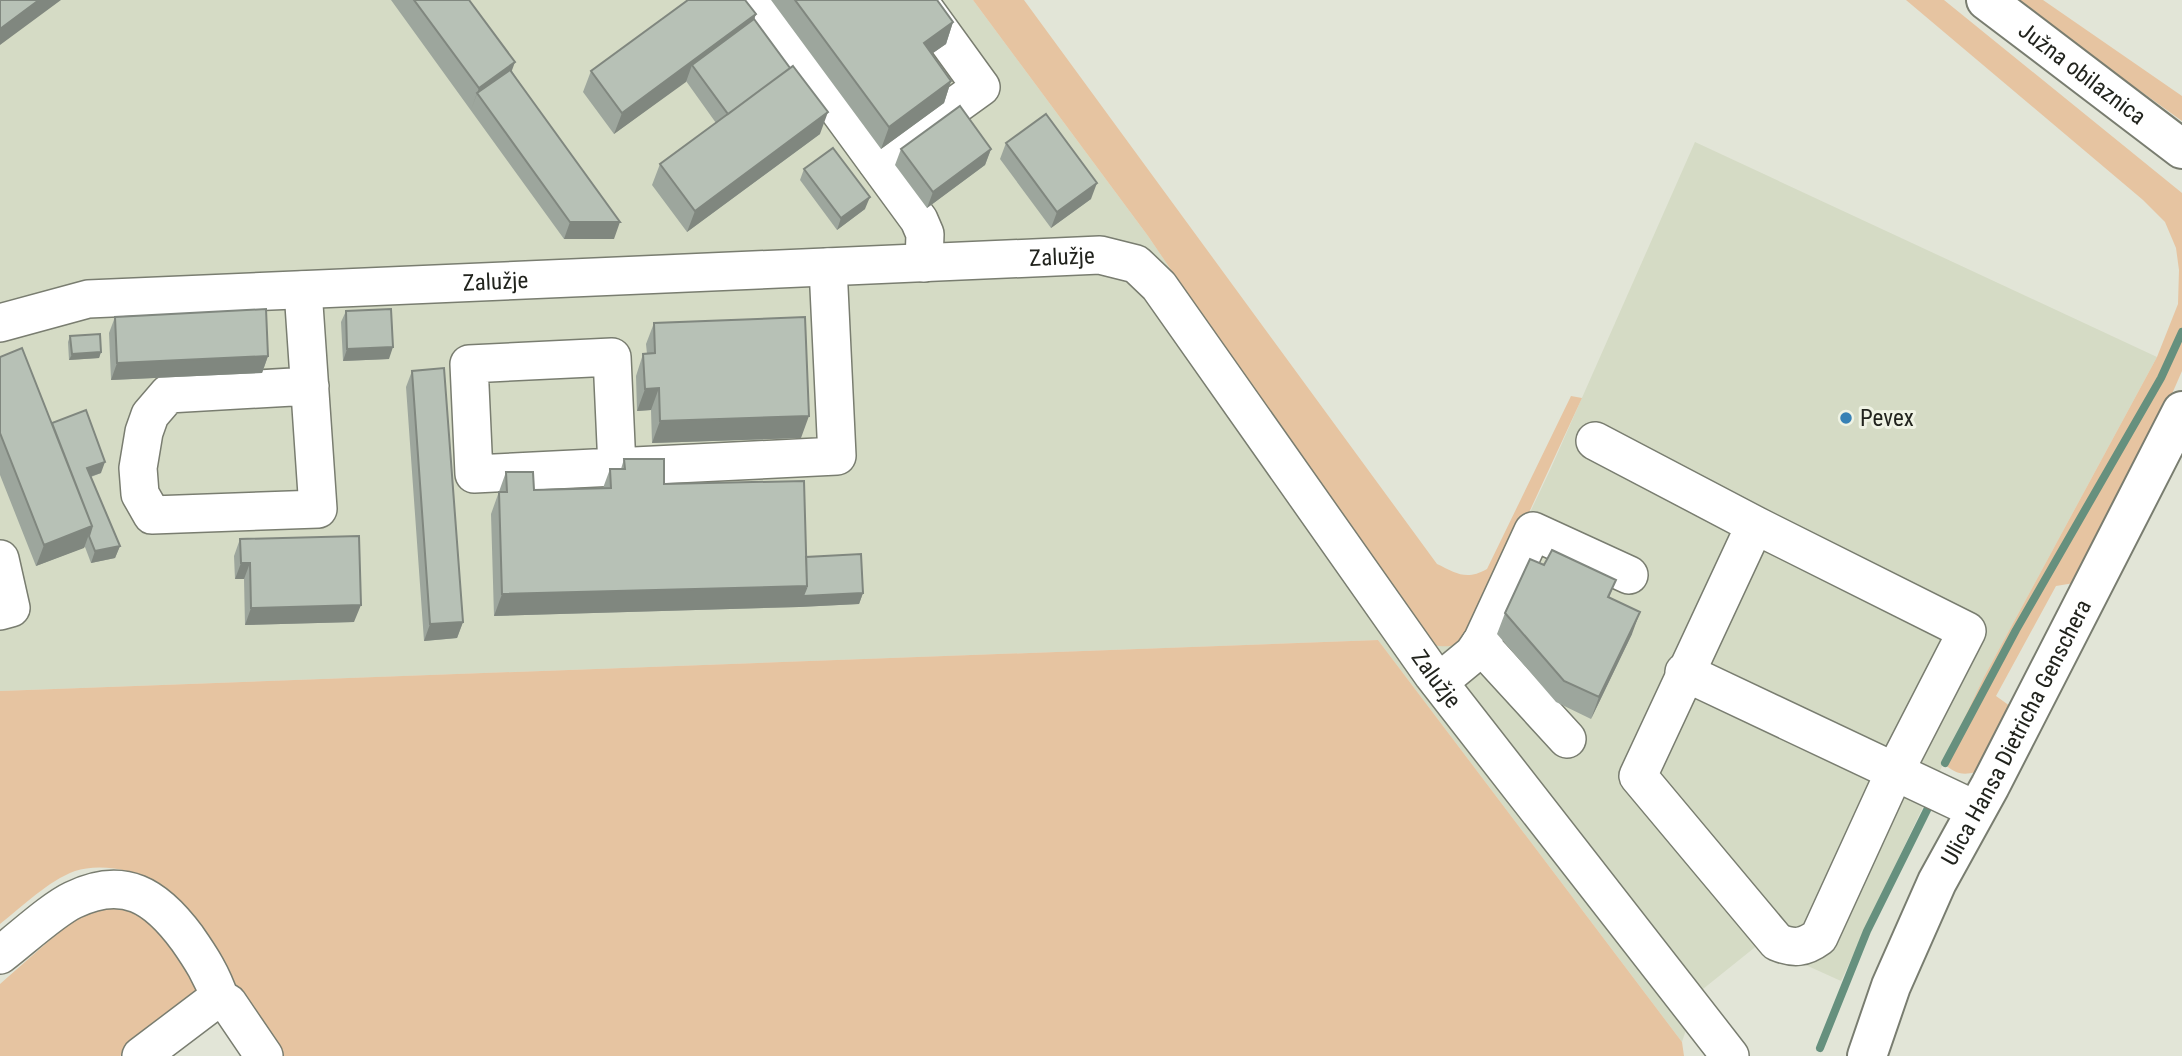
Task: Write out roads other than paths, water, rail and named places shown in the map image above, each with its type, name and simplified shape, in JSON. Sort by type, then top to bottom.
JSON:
[{"type":"main road","name":"Južna obilaznica","points":[[1986,0],[2181,150]]},
{"type":"main road","name":"Ulica Hansa Dietricha Genschera","points":[[1867,1056],[1891,986],[1932,894],[2181,413]]},
{"type":"street","points":[[758,0],[919,220],[925,234],[924,263]]},
{"type":"street","points":[[877,162],[981,87],[918,0]]},
{"type":"street","name":"Zalužje","points":[[0,323],[89,299],[1100,255],[1136,264],[1159,286],[1439,682],[1730,1056]]},
{"type":"street","points":[[617,467],[612,357],[469,364],[474,474],[617,467],[837,456],[828,267]]},
{"type":"street","points":[[303,290],[310,386],[318,509],[152,515],[141,494],[138,468],[150,415],[168,394],[310,386]]},
{"type":"street","points":[[1595,441],[1967,631],[1895,771],[1819,937],[1808,945],[1790,947],[1777,942],[1638,776],[1684,672],[1755,525]]},
{"type":"street","points":[[1439,682],[1473,654],[1480,643],[1533,531],[1629,575]]},
{"type":"street","points":[[0,559],[11,608],[0,611]]},
{"type":"street","points":[[1480,643],[1567,739]]},
{"type":"street","points":[[1684,672],[1976,810]]},
{"type":"street","points":[[0,956],[70,901],[95,891],[115,888],[131,891],[151,900],[173,920],[207,966],[220,999],[228,1003],[264,1056]]},
{"type":"street","points":[[141,1056],[220,999]]},
{"type":"waterway","points":[[1945,763],[2016,630],[2161,378],[2182,332]]},
{"type":"waterway","points":[[1820,1048],[1867,931],[1929,806]]},
{"type":"place","name":"Pevex","points":[[1846,418]]}]
